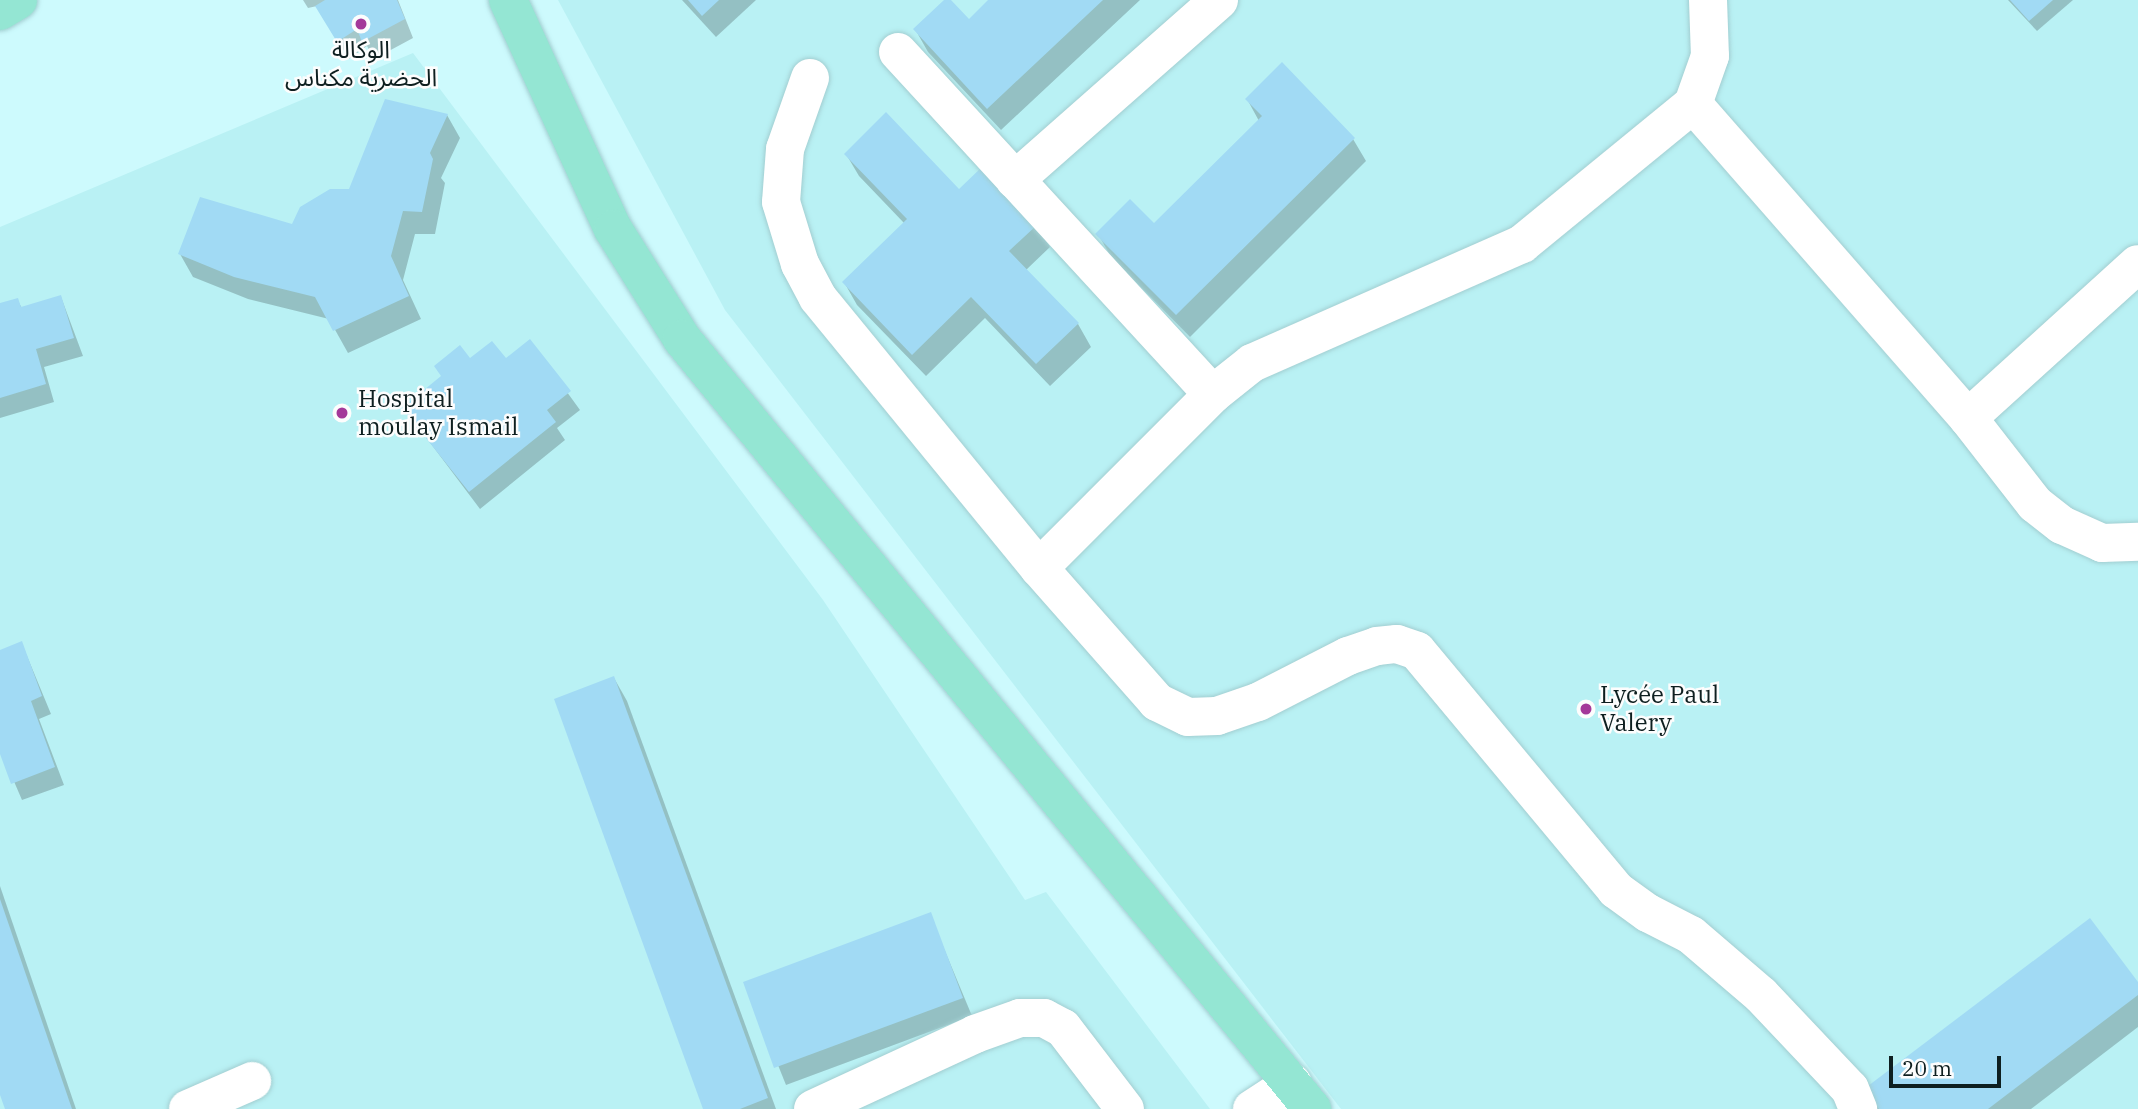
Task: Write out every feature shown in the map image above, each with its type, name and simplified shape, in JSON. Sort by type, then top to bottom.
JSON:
[{"type":"main road","points":[[0,11],[18,0]]},
{"type":"main road","points":[[508,0],[613,229],[682,339],[1302,1096]]},
{"type":"lane","points":[[1015,180],[1219,0]]},
{"type":"lane","points":[[1040,568],[1213,394],[1252,363],[1522,244],[1693,104],[1710,56],[1708,0]]},
{"type":"lane","points":[[898,52],[1213,394]]},
{"type":"lane","points":[[810,78],[785,149],[781,202],[800,264],[818,298],[1040,568],[1157,702],[1188,717],[1217,716],[1258,702],[1348,656],[1377,646],[1397,644],[1417,651],[1616,890],[1648,913],[1691,935],[1761,995],[1850,1089],[1858,1109]]},
{"type":"lane","points":[[1693,104],[1968,418],[2035,504],[2062,525],[2102,543],[2138,542]]},
{"type":"lane","points":[[1968,418],[2138,264]]},
{"type":"lane","points":[[813,1109],[975,1034],[1020,1018],[1044,1018],[1063,1028],[1125,1109]]},
{"type":"lane","points":[[188,1109],[252,1081]]},
{"type":"lane","points":[[1252,1109],[1302,1096]]},
{"type":"shaded area","name":"Lycée Paul Valery","points":[[558,0],[2138,0],[2138,1109],[1341,1109],[725,310]]},
{"type":"shaded area","name":"Hospital moulay Ismail","points":[[413,53],[823,600],[1025,900],[1046,892],[1210,1109],[0,1109],[0,227]]},
{"type":"building","name":"الوكالة الحضرية مكناس","points":[[325,0],[397,0],[405,19],[362,42],[357,29],[337,42],[315,6]]},
{"type":"building","points":[[688,0],[719,0],[702,16]]},
{"type":"building","points":[[944,0],[951,0],[969,19],[988,0],[1103,0],[987,109],[913,29]]},
{"type":"building","points":[[2010,0],[2053,0],[2029,21]]},
{"type":"building","points":[[1282,62],[1355,138],[1176,315],[1095,234],[1130,199],[1154,223],[1262,116],[1245,99]]},
{"type":"building","points":[[385,99],[448,114],[430,153],[433,159],[422,212],[403,211],[391,256],[409,296],[333,331],[315,297],[234,277],[178,254],[200,197],[292,224],[300,207],[330,189],[349,189]]},
{"type":"building","points":[[886,112],[959,189],[983,166],[1038,224],[1009,251],[1079,323],[1036,364],[971,297],[912,355],[842,282],[907,219],[844,154]]},
{"type":"building","points":[[61,295],[74,338],[36,349],[46,384],[0,398],[0,303],[18,298],[21,307]]},
{"type":"building","points":[[530,339],[571,391],[547,410],[556,422],[469,492],[402,408],[441,376],[434,366],[460,345],[470,358],[492,341],[506,358]]},
{"type":"building","points":[[22,641],[42,696],[31,701],[55,767],[11,784],[0,754],[0,650]]},
{"type":"building","points":[[614,676],[768,1098],[740,1109],[703,1109],[554,699]]},
{"type":"building","points":[[0,899],[72,1109],[5,1109],[0,1095]]},
{"type":"building","points":[[931,912],[963,998],[774,1068],[743,982]]},
{"type":"building","points":[[2090,918],[2138,982],[2138,995],[1988,1109],[1879,1109],[1864,1089]]},
{"type":"place","name":"الوكالة الحضرية مكناس","points":[[361,24]]},
{"type":"place","name":"Hospital moulay Ismail","points":[[342,413]]},
{"type":"place","name":"Lycée Paul Valery","points":[[1586,709]]}]
